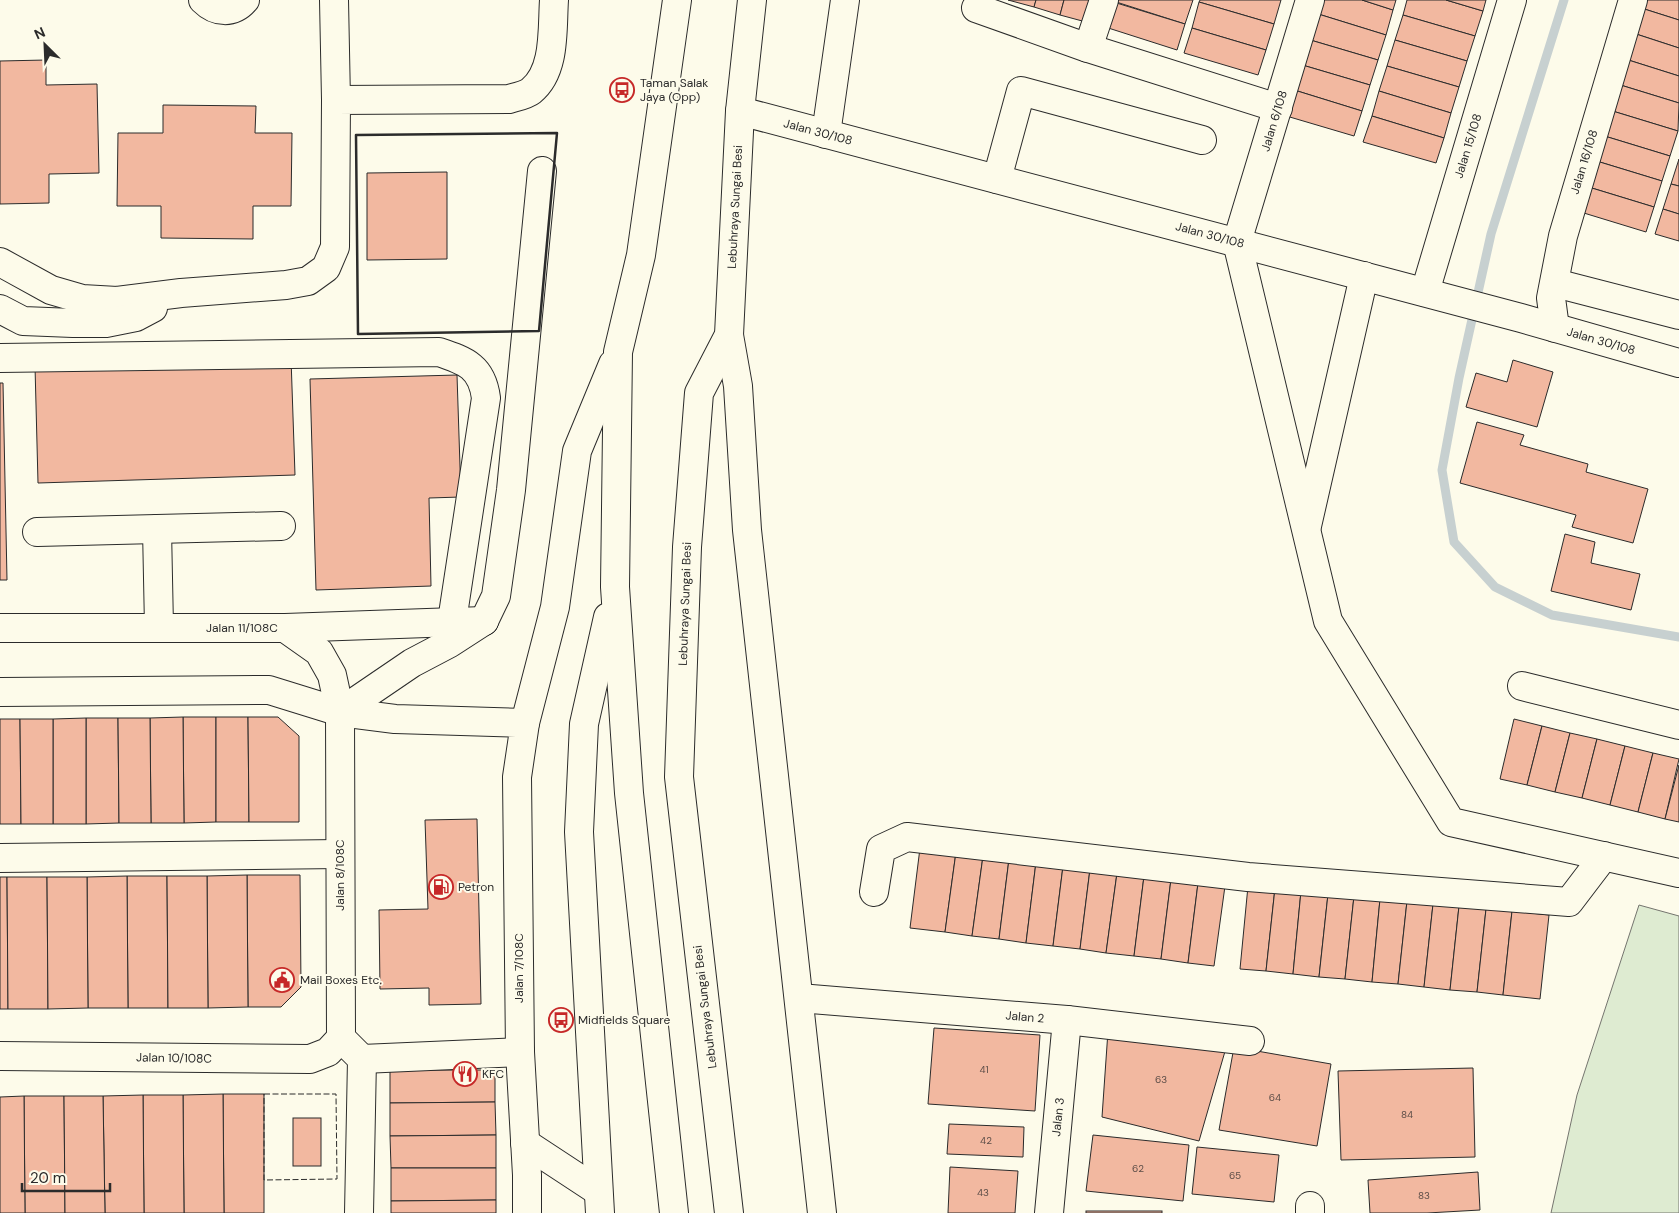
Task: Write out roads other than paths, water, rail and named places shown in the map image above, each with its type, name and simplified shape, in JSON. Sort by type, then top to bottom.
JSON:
[{"type":"main road","points":[[204,0],[212,7],[221,11],[231,10],[240,6],[245,0]]},
{"type":"main road","points":[[0,262],[51,290],[82,299],[117,301],[181,293],[286,285],[308,281],[326,268],[335,247],[336,100],[334,0]]},
{"type":"main road","points":[[336,100],[509,99],[530,92],[542,80],[549,61],[554,0]]},
{"type":"main road","points":[[674,1213],[629,793],[615,587],[618,352],[641,255],[677,0]]},
{"type":"main road","name":"Lebuhraya Sungai Besi","points":[[729,1213],[679,777],[687,546],[699,393],[729,334],[740,111],[752,0]]},
{"type":"main road","points":[[826,134],[845,0]]},
{"type":"main road","points":[[1088,48],[1104,0]]},
{"type":"main road","name":"Jalan 6/108","points":[[1237,242],[1310,0]]},
{"type":"main road","name":"Jalan 15/108","points":[[1431,294],[1512,0]]},
{"type":"main road","name":"Jalan 16/108","points":[[1555,328],[1551,298],[1562,236],[1633,0]]},
{"type":"main road","points":[[976,8],[1088,48],[1278,108]]},
{"type":"main road","points":[[997,179],[1021,91],[1202,140]]},
{"type":"main road","name":"Jalan 30/108","points":[[740,111],[1521,318],[1679,363]]},
{"type":"main road","points":[[340,712],[412,663],[450,643],[484,620],[496,596],[511,490],[542,171]]},
{"type":"main road","points":[[1237,242],[1328,621],[1451,822],[1679,873]]},
{"type":"main road","points":[[1306,531],[1364,276]]},
{"type":"main road","points":[[1555,283],[1679,315]]},
{"type":"main road","points":[[0,308],[23,320],[106,323],[136,317],[181,293]]},
{"type":"main road","points":[[729,334],[738,386],[747,530],[822,1213]]},
{"type":"main road","points":[[0,358],[439,352],[462,360],[475,370],[484,384],[486,398],[452,621]]},
{"type":"main road","name":"Jalan 7/108C","points":[[527,1213],[520,1052],[517,777],[525,723],[555,607],[577,451],[618,352]]},
{"type":"main road","points":[[37,532],[281,526]]},
{"type":"main road","points":[[157,529],[159,627]]},
{"type":"main road","points":[[599,1202],[579,832],[584,724],[615,587]]},
{"type":"main road","name":"Jalan 11/108C","points":[[0,628],[285,628],[484,620]]},
{"type":"main road","name":"Jalan 8/108C","points":[[285,628],[319,652],[332,675],[340,712],[341,1038]]},
{"type":"main road","points":[[1522,686],[1679,725]]},
{"type":"main road","points":[[0,692],[269,690],[340,712],[395,719],[525,723]]},
{"type":"main road","points":[[874,892],[881,850],[907,837],[1248,876],[1569,902],[1604,856]]},
{"type":"main road","points":[[0,858],[340,854]]},
{"type":"main road","name":"Jalan 2","points":[[799,998],[1068,1020],[1250,1041]]},
{"type":"main road","name":"Jalan 3","points":[[1049,1213],[1068,1020]]},
{"type":"main road","points":[[341,1038],[362,1059],[359,1213]]},
{"type":"main road","name":"Jalan 10/108C","points":[[0,1056],[310,1059],[328,1052],[341,1038]]},
{"type":"main road","points":[[362,1059],[520,1052]]},
{"type":"main road","points":[[525,1142],[599,1202]]},
{"type":"waterway","points":[[1564,0],[1491,234],[1459,378],[1442,470],[1454,542],[1495,587],[1552,615],[1679,637]]},
{"type":"place","name":"Taman Salak Jaya (Opp)","points":[[622,90]]},
{"type":"place","name":"Petron","points":[[441,887]]},
{"type":"place","name":"Mail Boxes Etc.","points":[[282,980]]},
{"type":"place","name":"Midfields Square","points":[[561,1020]]},
{"type":"place","name":"KFC","points":[[465,1074]]}]
